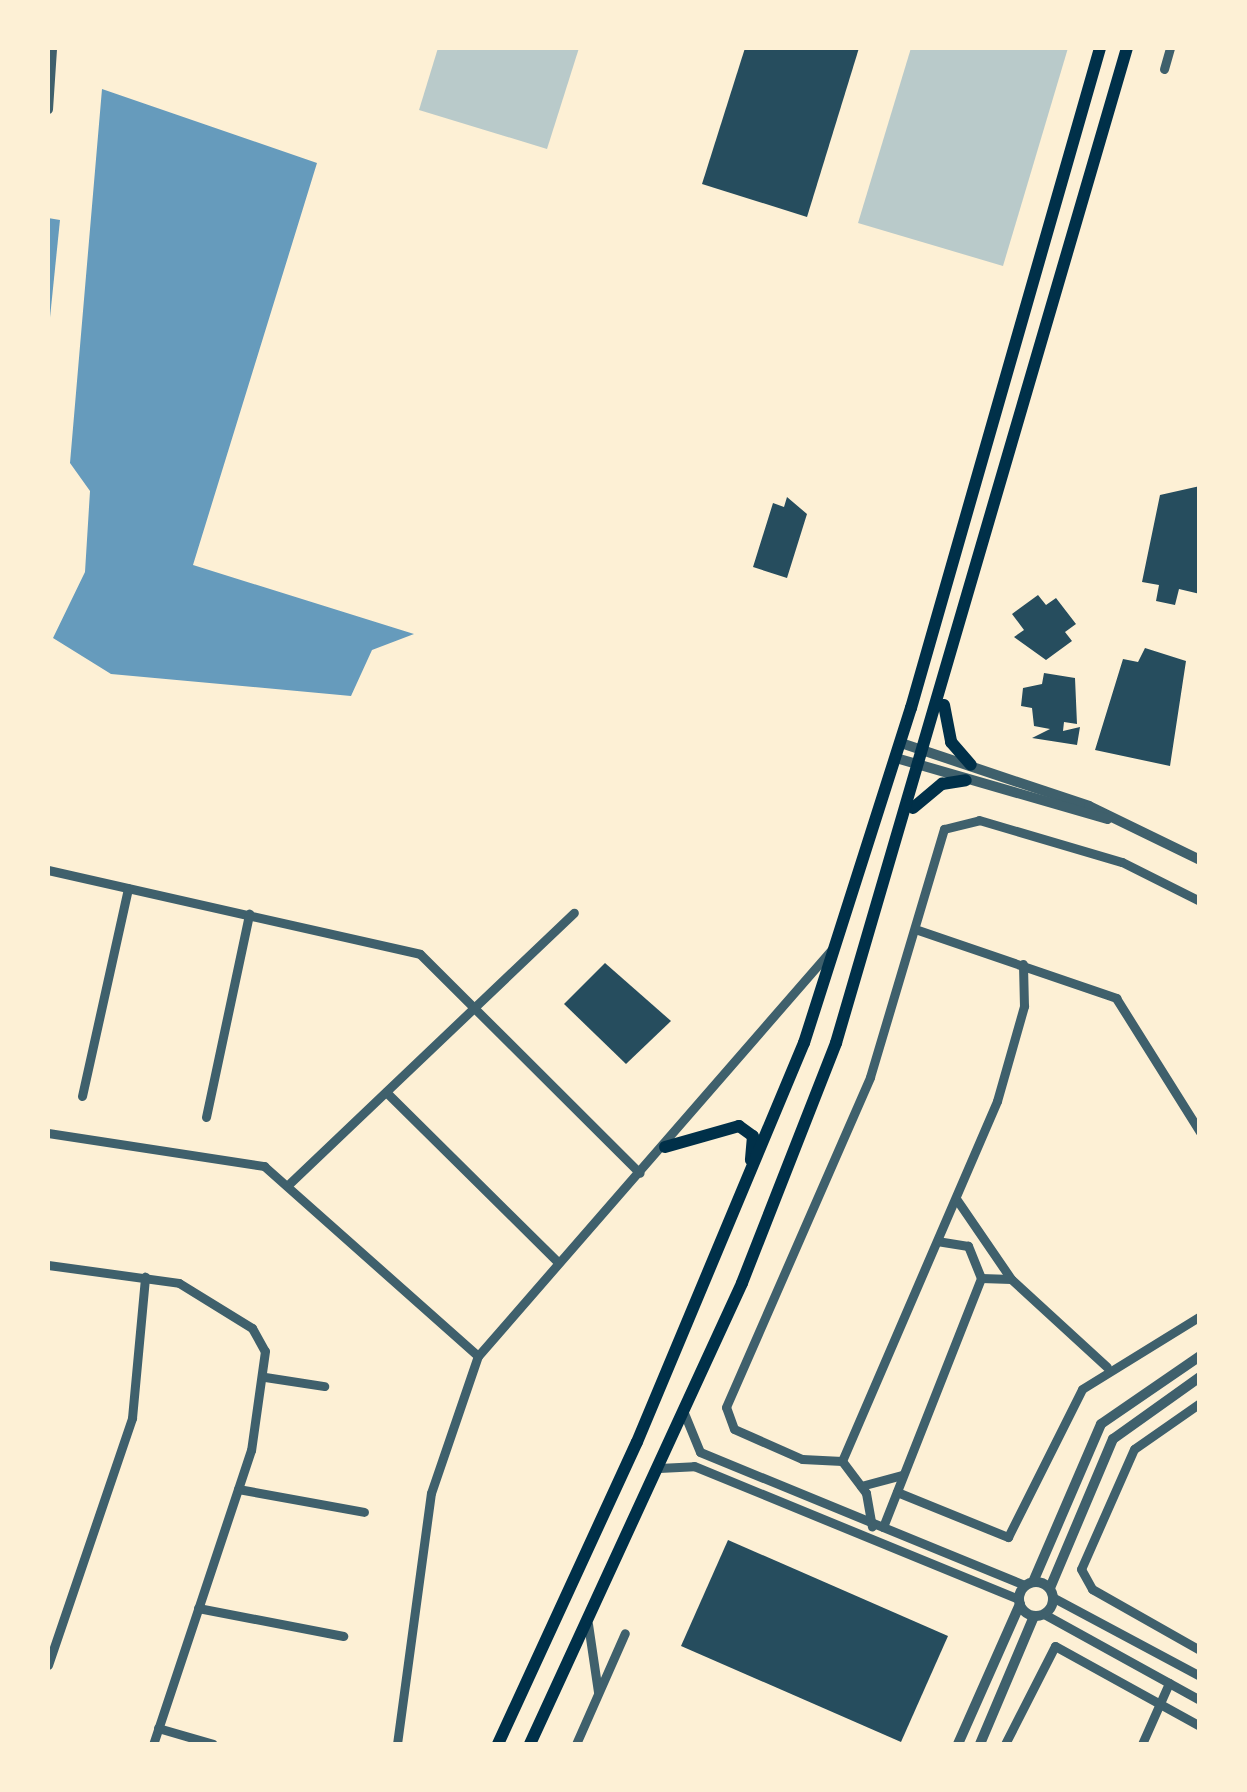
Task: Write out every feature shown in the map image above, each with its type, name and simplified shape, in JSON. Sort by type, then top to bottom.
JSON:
[{"type":"main road","points":[[498,1744],[737,1210],[834,948],[901,742],[1100,48]]},
{"type":"main road","points":[[530,1744],[684,1414],[825,1072],[928,751],[1127,48]]},
{"type":"main road","points":[[943,698],[951,742],[972,766]]},
{"type":"main road","points":[[908,814],[928,792],[966,780]]},
{"type":"main road","points":[[665,1146],[713,1128],[748,1132],[754,1146],[737,1210]]},
{"type":"street","points":[[48,110],[52,48]]},
{"type":"street","points":[[1164,69],[1170,48]]},
{"type":"street","points":[[901,742],[1118,821],[1200,860]]},
{"type":"street","points":[[896,758],[1118,821]]},
{"type":"street","points":[[878,1525],[862,1486],[842,1461],[802,1459],[734,1429],[726,1406],[870,1078],[944,829],[959,818],[1122,862],[1200,900]]},
{"type":"street","points":[[48,870],[414,951],[477,1005],[640,1173]]},
{"type":"street","points":[[82,1096],[128,888]]},
{"type":"street","points":[[290,1182],[574,913]]},
{"type":"street","points":[[206,1117],[248,914]]},
{"type":"street","points":[[915,929],[1116,998],[1200,1132]]},
{"type":"street","points":[[396,1744],[431,1494],[478,1356],[676,1134],[834,948]]},
{"type":"street","points":[[842,1461],[957,1200],[1024,1006],[1022,964]]},
{"type":"street","points":[[386,1092],[558,1262]]},
{"type":"street","points":[[48,1133],[252,1162],[290,1182],[478,1356]]},
{"type":"street","points":[[957,1200],[1011,1279],[1107,1367]]},
{"type":"street","points":[[868,1538],[897,1492],[981,1278],[968,1246],[938,1241]]},
{"type":"street","points":[[48,1265],[179,1283],[252,1328],[263,1343],[265,1377],[238,1490],[152,1744]]},
{"type":"street","points":[[48,1665],[132,1418],[145,1278]]},
{"type":"street","points":[[981,1278],[1011,1279]]},
{"type":"street","points":[[897,1492],[1008,1537],[1074,1400],[1107,1367],[1200,1316]]},
{"type":"street","points":[[958,1744],[1100,1424],[1200,1356]]},
{"type":"street","points":[[265,1377],[324,1386]]},
{"type":"street","points":[[980,1744],[1052,1593],[1113,1439],[1200,1377]]},
{"type":"street","points":[[1200,1404],[1134,1449],[1080,1569],[1092,1589],[1200,1650]]},
{"type":"street","points":[[684,1414],[700,1452],[1052,1593],[1200,1676]]},
{"type":"street","points":[[659,1468],[694,1466],[1019,1602],[1200,1700]]},
{"type":"street","points":[[862,1486],[902,1475]]},
{"type":"street","points":[[238,1490],[364,1512]]},
{"type":"street","points":[[198,1608],[343,1636]]},
{"type":"street","points":[[590,1612],[598,1696]]},
{"type":"street","points":[[576,1744],[626,1633]]},
{"type":"street","points":[[1006,1744],[1055,1646],[1200,1726]]},
{"type":"street","points":[[1142,1744],[1169,1683]]},
{"type":"street","points":[[158,1728],[213,1744]]},
{"type":"shaded area","points":[[438,48],[579,48],[547,149],[419,110]]},
{"type":"shaded area","points":[[911,48],[1068,48],[1003,266],[858,223]]},
{"type":"water","points":[[102,89],[317,163],[193,565],[414,634],[372,650],[351,696],[111,674],[53,638],[85,572],[90,491],[70,463]]},
{"type":"water","points":[[48,218],[60,220],[48,337]]},
{"type":"building","points":[[745,48],[859,48],[807,217],[702,184]]},
{"type":"building","points":[[1200,486],[1200,594],[1179,589],[1175,605],[1156,601],[1159,585],[1142,582],[1160,495]]},
{"type":"building","points":[[787,497],[807,514],[787,578],[753,567],[773,503],[784,507]]},
{"type":"building","points":[[1038,595],[1046,605],[1056,598],[1076,624],[1065,632],[1072,641],[1046,660],[1014,637],[1024,630],[1012,614]]},
{"type":"building","points":[[1145,648],[1186,661],[1170,766],[1095,750],[1123,659],[1138,662]]},
{"type":"building","points":[[1044,673],[1075,678],[1077,724],[1064,722],[1063,731],[1080,727],[1077,745],[1032,738],[1050,729],[1034,726],[1032,708],[1021,706],[1023,688],[1042,684]]},
{"type":"building","points":[[605,963],[671,1021],[626,1064],[564,1004]]},
{"type":"building","points":[[728,1540],[948,1636],[901,1742],[681,1646]]}]
